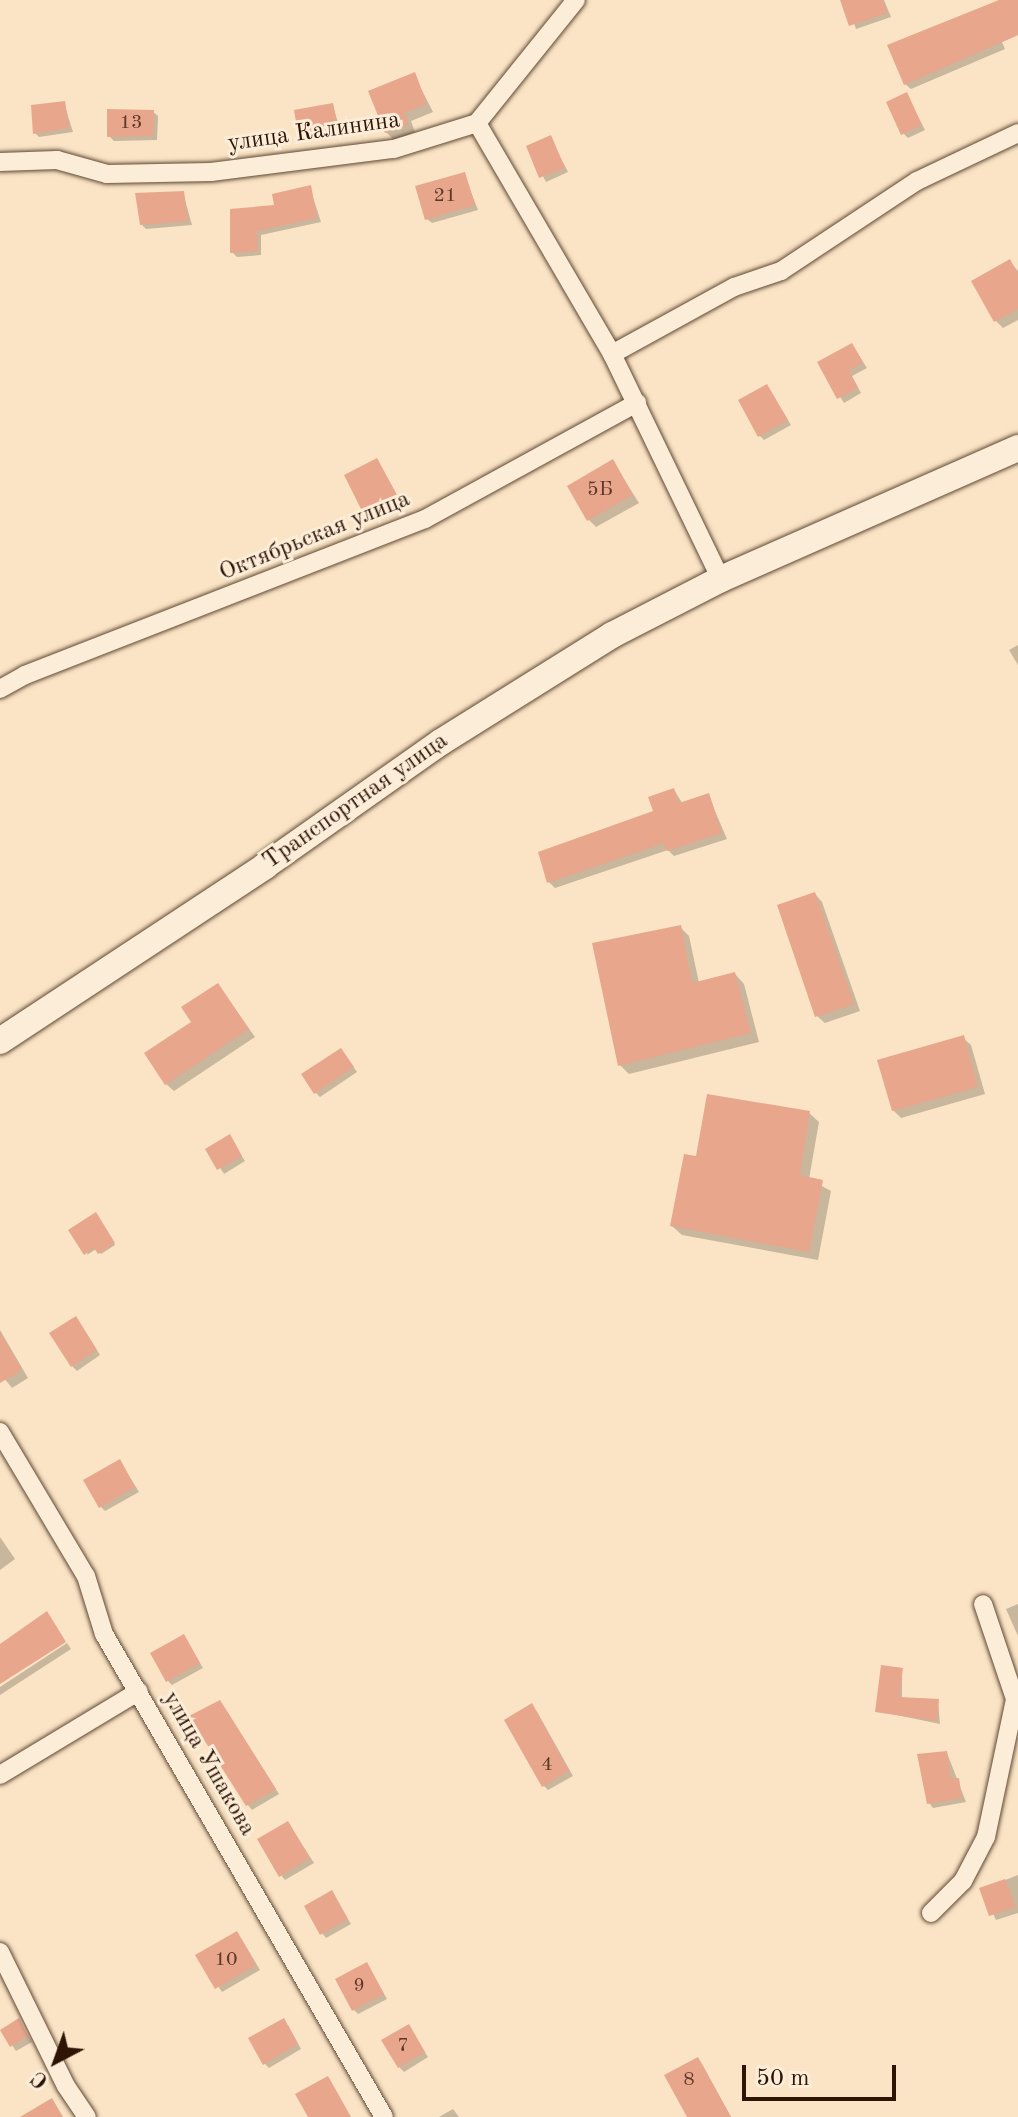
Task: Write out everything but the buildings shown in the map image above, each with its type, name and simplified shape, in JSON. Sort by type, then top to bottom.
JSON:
[{"type":"main road","name":"Транспортная улица","points":[[0,1041],[265,866],[441,742],[612,635],[721,579],[1018,448]]},
{"type":"street","points":[[576,0],[477,123],[612,354],[721,579]]},
{"type":"street","name":"улица Калинина","points":[[0,162],[57,160],[107,174],[211,172],[394,149],[477,123]]},
{"type":"street","points":[[612,354],[734,287],[781,271],[917,181],[1018,133]]},
{"type":"street","name":"Октябрьская улица","points":[[0,689],[25,675],[425,519],[637,403]]},
{"type":"street","name":"улица Ушакова","points":[[0,1432],[86,1576],[104,1634],[384,2117]]},
{"type":"street","points":[[931,1913],[963,1881],[986,1837],[1016,1698],[983,1604]]},
{"type":"street","points":[[0,1775],[139,1691]]},
{"type":"street","points":[[0,1952],[66,2086],[87,2117]]}]
